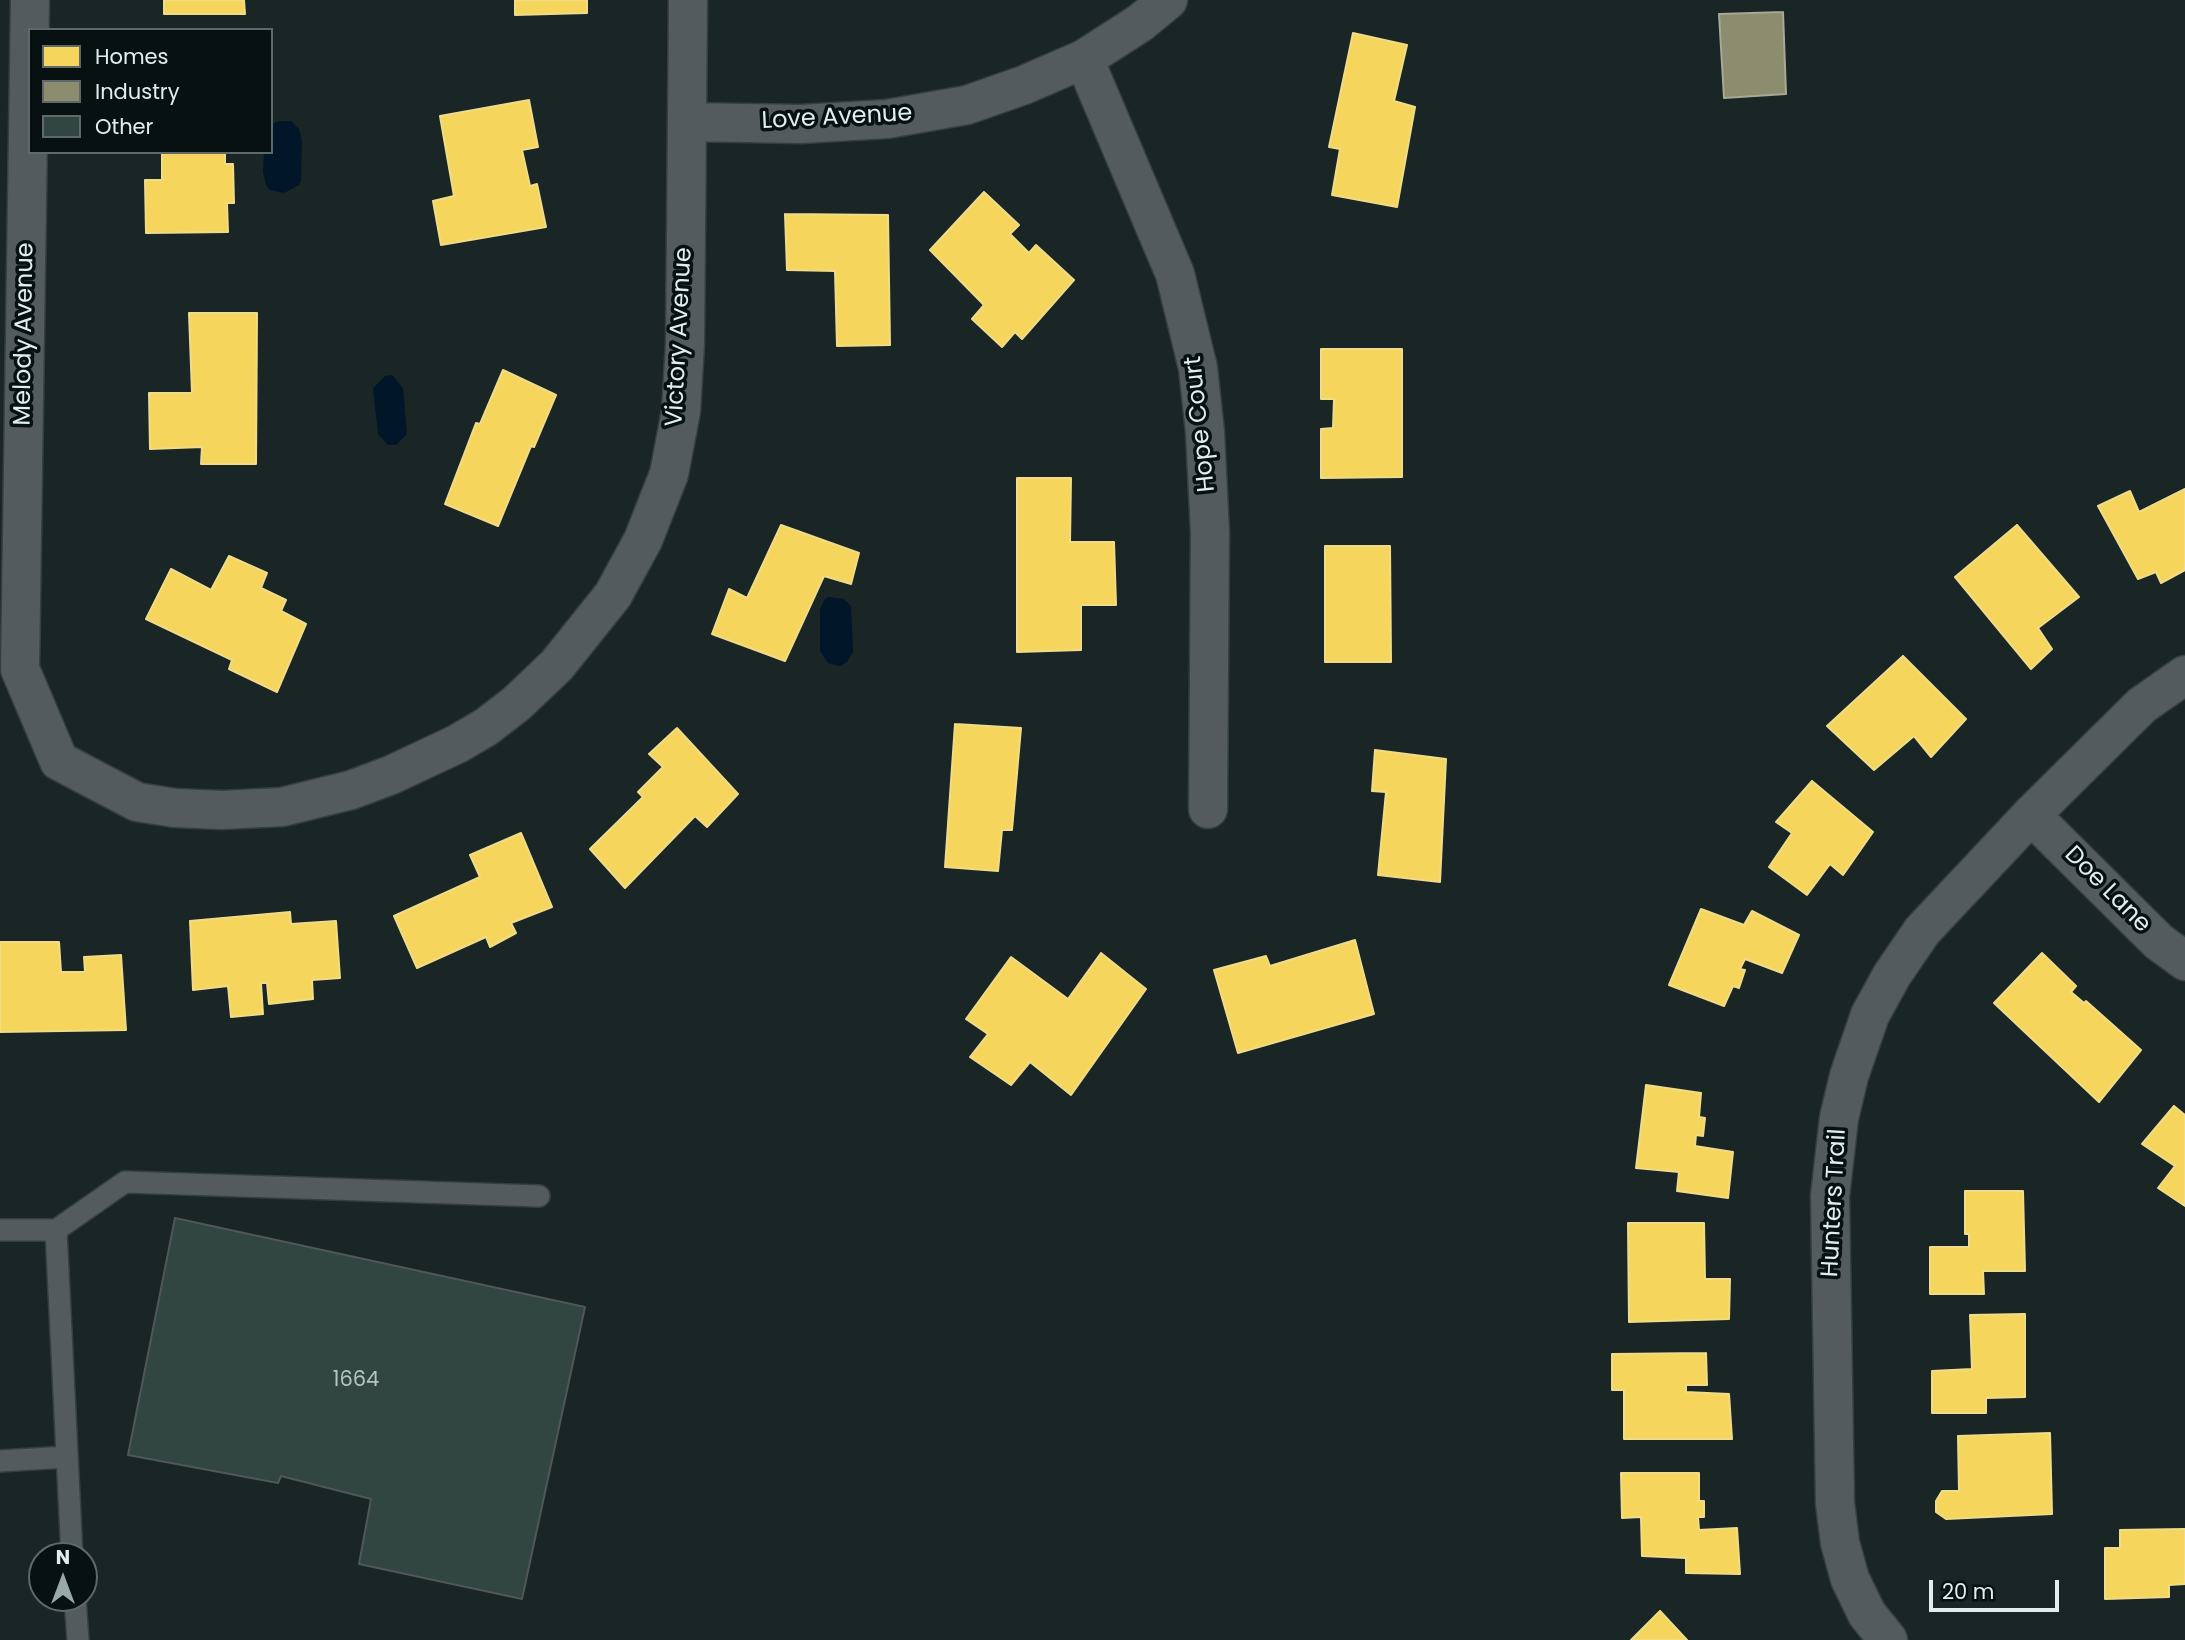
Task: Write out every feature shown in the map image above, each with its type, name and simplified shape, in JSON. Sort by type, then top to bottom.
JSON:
[{"type":"street","name":"Melody Avenue","points":[[30,0],[30,28]]},
{"type":"street","name":"Victory Avenue","points":[[20,669],[59,761],[137,802],[175,808],[222,810],[282,807],[351,790],[391,775],[486,727],[516,704],[557,665],[613,595],[643,540],[669,474],[681,411],[685,344],[688,0]]},
{"type":"street","name":"Love Avenue","points":[[687,122],[801,124],[887,119],[967,105],[1024,85],[1084,59],[1140,23],[1168,0]]},
{"type":"street","name":"Hope Court","points":[[1084,59],[1175,274],[1198,368],[1205,432],[1210,533],[1208,809]]},
{"type":"street","name":"Melody Avenue","points":[[20,669],[28,134]]},
{"type":"street","name":"Hunters Trail","points":[[1888,1640],[1867,1614],[1850,1578],[1840,1543],[1835,1503],[1830,1196],[1839,1118],[1849,1076],[1870,1015],[1892,975],[1922,932],[2031,815],[2142,705],[2185,675]]},
{"type":"street","name":"Doe Lane","points":[[2031,815],[2159,942],[2185,961]]},
{"type":"lane","points":[[0,1230],[57,1230],[125,1182],[539,1196]]},
{"type":"lane","points":[[57,1230],[71,1542]]},
{"type":"lane","points":[[0,1461],[66,1457]]},
{"type":"lane","points":[[76,1612],[78,1640]]},
{"type":"water","points":[[291,121],[299,129],[302,141],[301,181],[299,185],[284,193],[270,190],[263,172],[264,154],[273,154],[273,123]]},
{"type":"water","points":[[392,375],[403,388],[407,434],[396,445],[388,445],[378,434],[373,388],[385,376]]},
{"type":"water","points":[[828,597],[844,599],[851,606],[853,652],[847,662],[840,666],[828,663],[820,651],[820,610]]},
{"type":"building: Homes","points":[[164,0],[244,0],[245,14],[164,14]]},
{"type":"building: Homes","points":[[515,0],[587,0],[587,13],[515,15]]},
{"type":"building: Homes","points":[[1353,33],[1407,45],[1394,101],[1415,107],[1397,207],[1332,195],[1340,149],[1329,147]]},
{"type":"building: Homes","points":[[529,100],[538,147],[522,150],[530,186],[537,184],[546,227],[441,245],[433,201],[454,196],[440,116]]},
{"type":"building: Homes","points":[[162,154],[225,154],[225,164],[233,164],[234,203],[227,203],[228,232],[146,233],[145,180],[162,180]]},
{"type":"building: Homes","points":[[984,192],[1019,225],[1010,234],[1029,253],[1036,245],[1074,280],[1022,339],[1015,332],[1002,347],[972,319],[984,305],[930,250]]},
{"type":"building: Homes","points":[[785,214],[888,215],[890,345],[837,346],[835,271],[787,270]]},
{"type":"building: Homes","points":[[189,313],[257,313],[256,464],[201,464],[202,447],[150,449],[149,393],[192,393]]},
{"type":"building: Homes","points":[[1321,349],[1402,349],[1402,477],[1321,478],[1321,429],[1333,428],[1334,399],[1321,399]]},
{"type":"building: Homes","points":[[503,370],[556,395],[534,447],[531,446],[498,526],[445,504],[476,423],[480,424]]},
{"type":"building: Homes","points":[[1017,478],[1071,478],[1070,542],[1114,542],[1116,605],[1081,605],[1081,650],[1017,652]]},
{"type":"building: Homes","points":[[2185,489],[2185,570],[2161,583],[2156,572],[2138,579],[2098,506],[2130,491],[2139,512]]},
{"type":"building: Homes","points":[[781,525],[859,553],[851,584],[824,576],[785,661],[712,634],[729,589],[747,598]]},
{"type":"building: Homes","points":[[2017,525],[2079,597],[2038,628],[2052,649],[2031,669],[1955,577]]},
{"type":"building: Homes","points":[[1325,546],[1390,546],[1391,662],[1325,662]]},
{"type":"building: Homes","points":[[229,556],[267,573],[261,588],[286,600],[281,611],[306,624],[277,692],[229,669],[232,660],[146,619],[171,569],[211,590]]},
{"type":"building: Homes","points":[[1903,656],[1966,719],[1931,757],[1914,736],[1874,770],[1827,726]]},
{"type":"building: Homes","points":[[955,724],[1021,728],[1012,830],[1002,830],[998,871],[945,867]]},
{"type":"building: Homes","points":[[677,728],[738,794],[707,827],[695,816],[625,888],[590,849],[643,797],[638,792],[663,767],[649,754]]},
{"type":"building: Homes","points":[[1375,750],[1446,759],[1440,882],[1378,875],[1386,792],[1372,791]]},
{"type":"building: Homes","points":[[1812,781],[1873,832],[1843,875],[1830,864],[1807,895],[1769,867],[1792,833],[1776,822]]},
{"type":"building: Homes","points":[[521,833],[552,907],[511,923],[516,933],[490,947],[486,937],[417,968],[394,916],[480,877],[470,855]]},
{"type":"building: Homes","points":[[1701,909],[1744,925],[1752,911],[1799,935],[1782,973],[1745,959],[1740,969],[1745,970],[1739,988],[1733,986],[1724,1006],[1669,985]]},
{"type":"building: Homes","points":[[290,912],[291,924],[336,921],[340,978],[312,980],[313,999],[269,1004],[267,983],[261,983],[263,1014],[231,1017],[228,986],[193,990],[190,921]]},
{"type":"building: Homes","points":[[1355,940],[1374,1014],[1238,1053],[1214,970],[1266,956],[1270,966]]},
{"type":"building: Homes","points":[[0,942],[59,942],[61,972],[85,972],[84,957],[121,955],[126,1030],[0,1032]]},
{"type":"building: Homes","points":[[1101,953],[1146,989],[1071,1095],[1030,1062],[1011,1085],[970,1057],[988,1034],[966,1019],[1011,957],[1068,999]]},
{"type":"building: Homes","points":[[2042,953],[2076,986],[2071,992],[2084,1003],[2086,1001],[2141,1050],[2099,1102],[1994,1003]]},
{"type":"building: Homes","points":[[1646,1085],[1701,1093],[1699,1117],[1705,1118],[1703,1136],[1696,1135],[1695,1146],[1733,1152],[1728,1198],[1677,1191],[1679,1172],[1636,1168]]},
{"type":"building: Homes","points":[[2174,1106],[2185,1115],[2185,1206],[2158,1188],[2175,1166],[2142,1144]]},
{"type":"building: Homes","points":[[1965,1191],[2023,1191],[2025,1271],[1983,1271],[1984,1294],[1930,1294],[1930,1247],[1969,1247],[1969,1234],[1965,1234]]},
{"type":"building: Homes","points":[[1628,1223],[1704,1223],[1705,1279],[1730,1279],[1729,1319],[1629,1322]]},
{"type":"building: Homes","points":[[2025,1314],[2025,1397],[1986,1398],[1986,1413],[1932,1413],[1932,1371],[1972,1369],[1970,1315]]},
{"type":"building: Homes","points":[[1706,1353],[1707,1385],[1686,1385],[1686,1392],[1729,1394],[1732,1439],[1624,1439],[1624,1390],[1612,1390],[1612,1354]]},
{"type":"building: Homes","points":[[2050,1433],[2052,1514],[1946,1519],[1936,1512],[1936,1501],[1942,1491],[1959,1491],[1958,1436]]},
{"type":"building: Homes","points":[[1621,1473],[1699,1473],[1699,1501],[1704,1501],[1704,1517],[1698,1517],[1699,1530],[1737,1528],[1740,1574],[1686,1573],[1686,1558],[1642,1556],[1641,1517],[1622,1518]]},
{"type":"building: Homes","points":[[2185,1529],[2185,1584],[2169,1585],[2169,1597],[2105,1599],[2105,1548],[2120,1548],[2120,1530]]},
{"type":"building: Homes","points":[[1660,1611],[1687,1640],[1631,1640]]},
{"type":"building: Industry","points":[[1783,12],[1786,94],[1724,98],[1719,14]]},
{"type":"building: Other","points":[[175,1218],[585,1307],[522,1599],[359,1564],[371,1499],[281,1476],[278,1483],[128,1455]]}]
